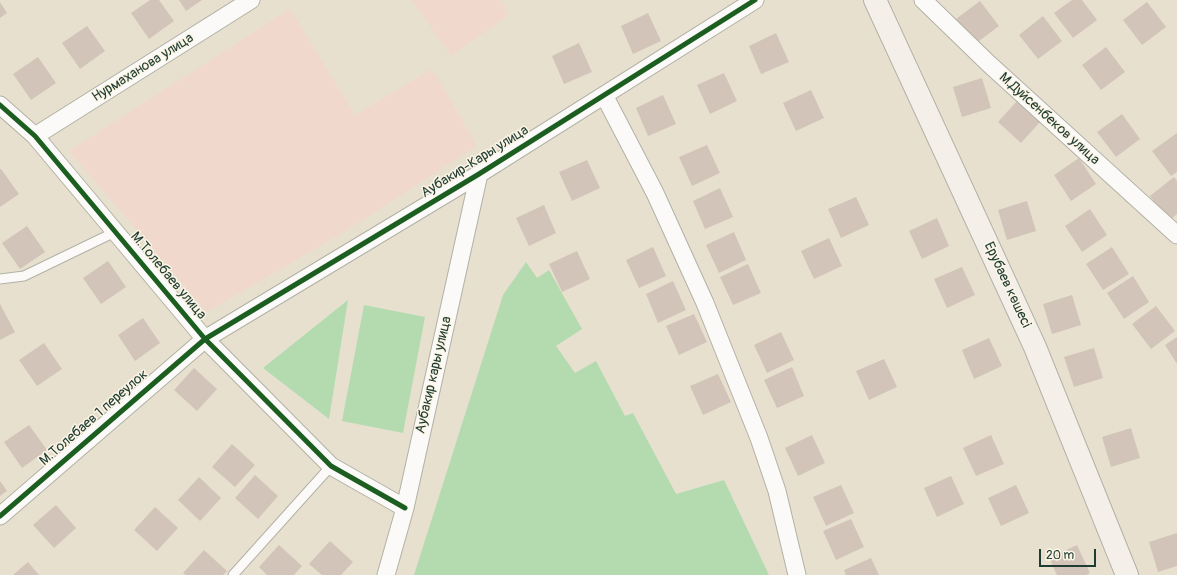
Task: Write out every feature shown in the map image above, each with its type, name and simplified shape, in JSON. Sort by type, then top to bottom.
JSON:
[{"type":"main road","name":"Ерубаев көшесі","points":[[875,0],[1035,347],[1127,575]]},
{"type":"street","name":"Нурмаханова улица","points":[[36,136],[251,0]]},
{"type":"street","name":"Аубакир-Кары улица","points":[[205,339],[479,174],[755,0]]},
{"type":"street","name":"М.Дуйсенбеков улица","points":[[923,0],[993,68],[1177,235]]},
{"type":"street","points":[[604,96],[655,193],[705,303],[759,438],[773,478],[797,575]]},
{"type":"street","name":"М.Толебаев улица","points":[[0,105],[36,136],[205,339],[331,466],[404,508]]},
{"type":"street","name":"Аубакир кары улица","points":[[386,575],[404,508],[479,174]]},
{"type":"street","name":"М.Толебаев 1 переулок","points":[[0,516],[205,339]]},
{"type":"lane","points":[[0,279],[24,276],[115,232]]},
{"type":"lane","points":[[233,575],[331,466]]},
{"type":"shaded area","points":[[412,0],[501,0],[509,15],[451,56]]},
{"type":"shaded area","points":[[290,9],[355,115],[432,69],[477,146],[339,235],[207,312],[69,151]]},
{"type":"green space","points":[[526,262],[537,278],[549,270],[582,329],[556,346],[575,373],[596,361],[625,416],[633,413],[676,494],[724,480],[769,575],[414,575],[503,295]]},
{"type":"green space","points":[[348,300],[329,419],[263,368]]},
{"type":"green space","points":[[364,305],[425,317],[403,433],[342,421]]},
{"type":"building","points":[[150,0],[159,0],[174,21],[149,39],[131,13]]},
{"type":"building","points":[[179,0],[202,0],[186,11]]},
{"type":"building","points":[[1072,0],[1082,0],[1097,20],[1073,38],[1054,13]]},
{"type":"building","points":[[980,1],[999,26],[975,44],[956,19]]},
{"type":"building","points":[[0,2],[7,13],[0,18]]},
{"type":"building","points":[[1147,2],[1166,27],[1142,45],[1123,20]]},
{"type":"building","points":[[648,13],[661,41],[633,54],[621,26]]},
{"type":"building","points":[[1043,16],[1062,41],[1038,59],[1019,35]]},
{"type":"building","points":[[87,26],[105,51],[80,69],[62,43]]},
{"type":"building","points":[[776,33],[789,62],[761,74],[749,46]]},
{"type":"building","points":[[579,43],[592,72],[564,84],[552,56]]},
{"type":"building","points":[[1106,47],[1125,72],[1101,90],[1082,65]]},
{"type":"building","points":[[38,57],[56,83],[31,100],[13,74]]},
{"type":"building","points":[[724,73],[737,101],[710,114],[697,85]]},
{"type":"building","points":[[982,78],[991,108],[962,117],[953,87]]},
{"type":"building","points":[[811,90],[824,118],[796,131],[783,103]]},
{"type":"building","points":[[663,95],[676,124],[648,136],[636,108]]},
{"type":"building","points":[[1017,101],[1040,122],[1021,143],[998,122]]},
{"type":"building","points":[[1122,114],[1140,139],[1116,157],[1097,132]]},
{"type":"building","points":[[1177,133],[1177,172],[1171,176],[1152,151]]},
{"type":"building","points":[[707,145],[720,173],[692,186],[679,157]]},
{"type":"building","points":[[1079,158],[1096,184],[1071,201],[1054,175]]},
{"type":"building","points":[[587,160],[600,188],[572,201],[559,172]]},
{"type":"building","points":[[0,169],[19,194],[0,207]]},
{"type":"building","points":[[1174,177],[1177,181],[1177,214],[1169,221],[1150,196]]},
{"type":"building","points":[[720,188],[733,217],[705,229],[693,201]]},
{"type":"building","points":[[856,197],[869,225],[841,238],[828,209]]},
{"type":"building","points":[[1027,201],[1036,231],[1007,240],[998,210]]},
{"type":"building","points":[[544,205],[556,233],[529,246],[516,218]]},
{"type":"building","points":[[1090,209],[1107,235],[1082,252],[1065,226]]},
{"type":"building","points":[[937,218],[949,246],[922,259],[909,231]]},
{"type":"building","points":[[27,226],[45,252],[20,269],[2,243]]},
{"type":"building","points":[[734,232],[746,260],[719,273],[706,245]]},
{"type":"building","points":[[829,238],[842,266],[814,279],[801,251]]},
{"type":"building","points":[[653,247],[666,276],[639,288],[626,260]]},
{"type":"building","points":[[1112,247],[1129,274],[1103,290],[1086,264]]},
{"type":"building","points":[[577,251],[590,279],[562,292],[549,264]]},
{"type":"building","points":[[108,261],[126,287],[101,304],[83,278]]},
{"type":"building","points":[[748,264],[761,293],[733,305],[720,277]]},
{"type":"building","points":[[962,267],[975,295],[947,308],[934,279]]},
{"type":"building","points":[[1133,276],[1149,302],[1124,319],[1107,293]]},
{"type":"building","points":[[673,281],[686,310],[658,323],[646,294]]},
{"type":"building","points":[[1072,295],[1081,325],[1052,334],[1043,304]]},
{"type":"building","points":[[0,304],[15,332],[0,340]]},
{"type":"building","points":[[1156,306],[1175,331],[1151,349],[1132,324]]},
{"type":"building","points":[[694,314],[707,342],[679,355],[666,326]]},
{"type":"building","points":[[143,318],[160,343],[135,361],[118,335]]},
{"type":"building","points":[[781,332],[794,360],[767,373],[754,345]]},
{"type":"building","points":[[1177,337],[1177,364],[1165,345]]},
{"type":"building","points":[[989,338],[1002,366],[974,379],[962,350]]},
{"type":"building","points":[[44,343],[62,369],[37,386],[19,360]]},
{"type":"building","points":[[1094,348],[1103,378],[1074,387],[1064,357]]},
{"type":"building","points":[[884,359],[897,387],[869,400],[856,371]]},
{"type":"building","points":[[792,367],[804,396],[777,408],[764,380]]},
{"type":"building","points":[[194,368],[217,389],[197,411],[174,390]]},
{"type":"building","points":[[718,374],[731,402],[703,415],[690,386]]},
{"type":"building","points":[[29,425],[47,450],[22,468],[4,442]]},
{"type":"building","points":[[1131,428],[1140,458],[1111,467],[1102,437]]},
{"type":"building","points":[[812,435],[825,463],[798,476],[785,448]]},
{"type":"building","points":[[991,435],[1004,464],[976,476],[963,448]]},
{"type":"building","points":[[232,444],[255,465],[235,487],[212,467]]},
{"type":"building","points":[[255,475],[278,496],[258,519],[235,498]]},
{"type":"building","points":[[951,476],[964,504],[937,517],[924,488]]},
{"type":"building","points":[[199,477],[221,498],[200,521],[178,500]]},
{"type":"building","points":[[0,481],[7,491],[0,496]]},
{"type":"building","points":[[841,485],[854,513],[826,526],[813,497]]},
{"type":"building","points":[[1016,485],[1029,513],[1001,526],[988,498]]},
{"type":"building","points":[[56,505],[76,528],[54,548],[33,525]]},
{"type":"building","points":[[155,507],[178,528],[157,551],[134,530]]},
{"type":"building","points":[[851,519],[864,547],[836,560],[823,531]]},
{"type":"building","points":[[1177,533],[1177,566],[1158,572],[1149,542]]},
{"type":"building","points":[[330,541],[353,562],[341,575],[322,575],[309,564]]},
{"type":"building","points":[[279,545],[302,566],[294,575],[267,575],[259,567]]},
{"type":"building","points":[[1077,545],[1090,573],[1086,575],[1057,575],[1049,558]]},
{"type":"building","points":[[204,550],[227,571],[223,575],[186,575],[183,573]]},
{"type":"building","points":[[871,558],[879,575],[846,575],[844,570]]},
{"type":"building","points":[[28,562],[39,575],[13,575]]},
{"type":"cycle path","points":[[0,516],[205,339],[479,174],[755,0]]},
{"type":"cycle path","points":[[0,105],[35,136],[205,339],[331,466],[405,508]]}]
